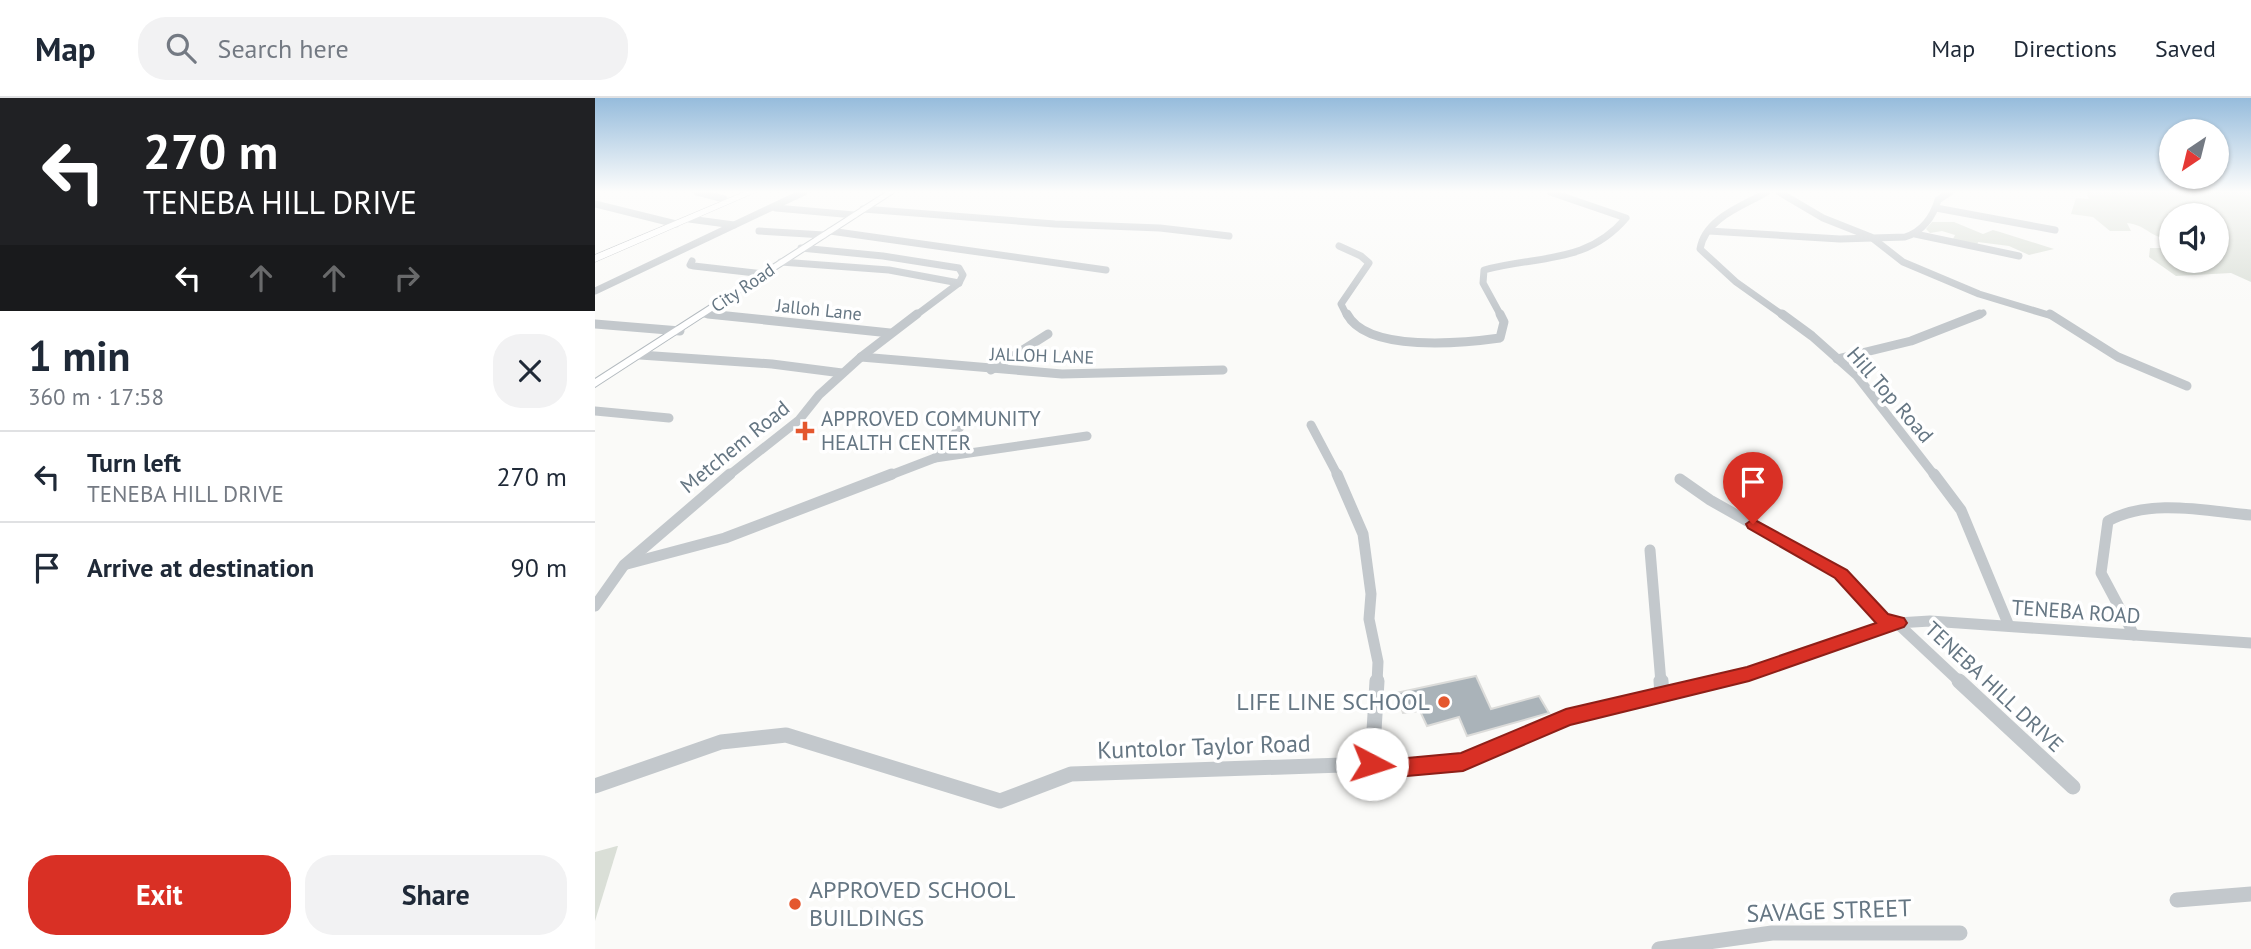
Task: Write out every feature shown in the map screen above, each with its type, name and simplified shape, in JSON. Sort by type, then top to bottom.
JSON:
[{"type":"highway","points":[[595,257],[656,232]]},
{"type":"main road","name":"City Road","points":[[595,384],[827,233]]},
{"type":"street","points":[[595,291],[722,232]]},
{"type":"street","points":[[783,232],[827,233],[1107,270]]},
{"type":"street","points":[[1192,232],[1229,236]]},
{"type":"street","points":[[1339,246],[1361,256],[1369,263],[1341,303],[1343,311],[1373,336],[1460,344],[1500,338],[1504,322],[1483,283],[1484,270],[1504,263],[1577,254],[1609,238],[1614,232]]},
{"type":"street","name":"Hill Top Road","points":[[1708,232],[1699,244],[1703,254],[1812,336],[1857,376],[1961,510],[2009,626]]},
{"type":"street","points":[[1718,232],[1788,237],[1898,238],[1915,234],[2019,256]]},
{"type":"street","points":[[1858,232],[1871,237],[1903,262],[1979,294],[2049,314],[2118,356],[2187,386]]},
{"type":"street","points":[[781,262],[889,270],[959,283],[963,275],[959,268],[883,256],[801,248]]},
{"type":"street","points":[[692,261],[690,265],[694,266],[764,274]]},
{"type":"street","name":"Metchem Road","points":[[595,606],[624,565],[702,496],[799,419],[860,357],[959,283]]},
{"type":"street","points":[[1837,359],[1869,354],[1911,341],[1983,313]]},
{"type":"street","name":"Jalloh Lane","points":[[703,314],[890,333]]},
{"type":"street","points":[[595,324],[680,331]]},
{"type":"street","points":[[991,370],[1048,334]]},
{"type":"street","points":[[640,355],[772,364],[842,373]]},
{"type":"street","name":"JALLOH LANE","points":[[860,357],[991,370],[1093,374],[1223,369]]},
{"type":"street","points":[[595,411],[669,418]]},
{"type":"street","points":[[935,458],[969,416]]},
{"type":"street","points":[[1311,425],[1342,483],[1363,534],[1371,594],[1369,619],[1378,662],[1372,764]]},
{"type":"street","points":[[624,565],[725,538],[935,458],[1087,436]]},
{"type":"street","name":"TENEBA HILL DRIVE","points":[[1680,479],[1710,500],[1841,574],[1882,619],[1898,623],[2073,787]]},
{"type":"street","points":[[2134,635],[2102,573],[2108,521],[2125,513],[2146,510],[2251,515]]},
{"type":"street","points":[[1650,550],[1662,694]]},
{"type":"street","name":"TENEBA ROAD","points":[[1898,623],[1930,621],[2251,643]]},
{"type":"street","name":"Kuntolor Taylor Road","points":[[595,786],[721,742],[786,735],[1000,801],[1071,774],[1372,764],[1407,767],[1463,762],[1566,718],[1749,674],[1898,623]]},
{"type":"street","points":[[2176,900],[2251,894]]},
{"type":"street","name":"SAVAGE STREET","points":[[1659,949],[1772,933],[1959,933]]},
{"type":"shaded area","points":[[1944,232],[1983,234],[1999,232],[2054,249],[2029,255],[2009,246],[1978,242],[1977,246],[1953,239],[1955,235]]},
{"type":"shaded area","points":[[2229,232],[2251,232],[2251,282],[2231,273],[2176,276],[2172,273],[2229,273]]},
{"type":"shaded area","points":[[2150,248],[2159,248],[2159,264],[2149,257]]},
{"type":"shaded area","points":[[618,846],[595,921],[595,852]]},
{"type":"building","name":"LIFE LINE SCHOOL","points":[[1476,676],[1491,709],[1539,696],[1549,713],[1467,736],[1459,717],[1427,726],[1420,711],[1403,713],[1396,693]]},
{"type":"place","name":"APPROVED COMMUNITY HEALTH CENTER","points":[[805,431]]},
{"type":"place","name":"LIFE LINE SCHOOL","points":[[1444,702]]},
{"type":"place","name":"APPROVED SCHOOL BUILDINGS","points":[[795,904]]},
{"type":"route","points":[[1372,764],[1407,767],[1463,762],[1566,718],[1749,674],[1898,623],[1882,619],[1841,574],[1753,524]]}]
